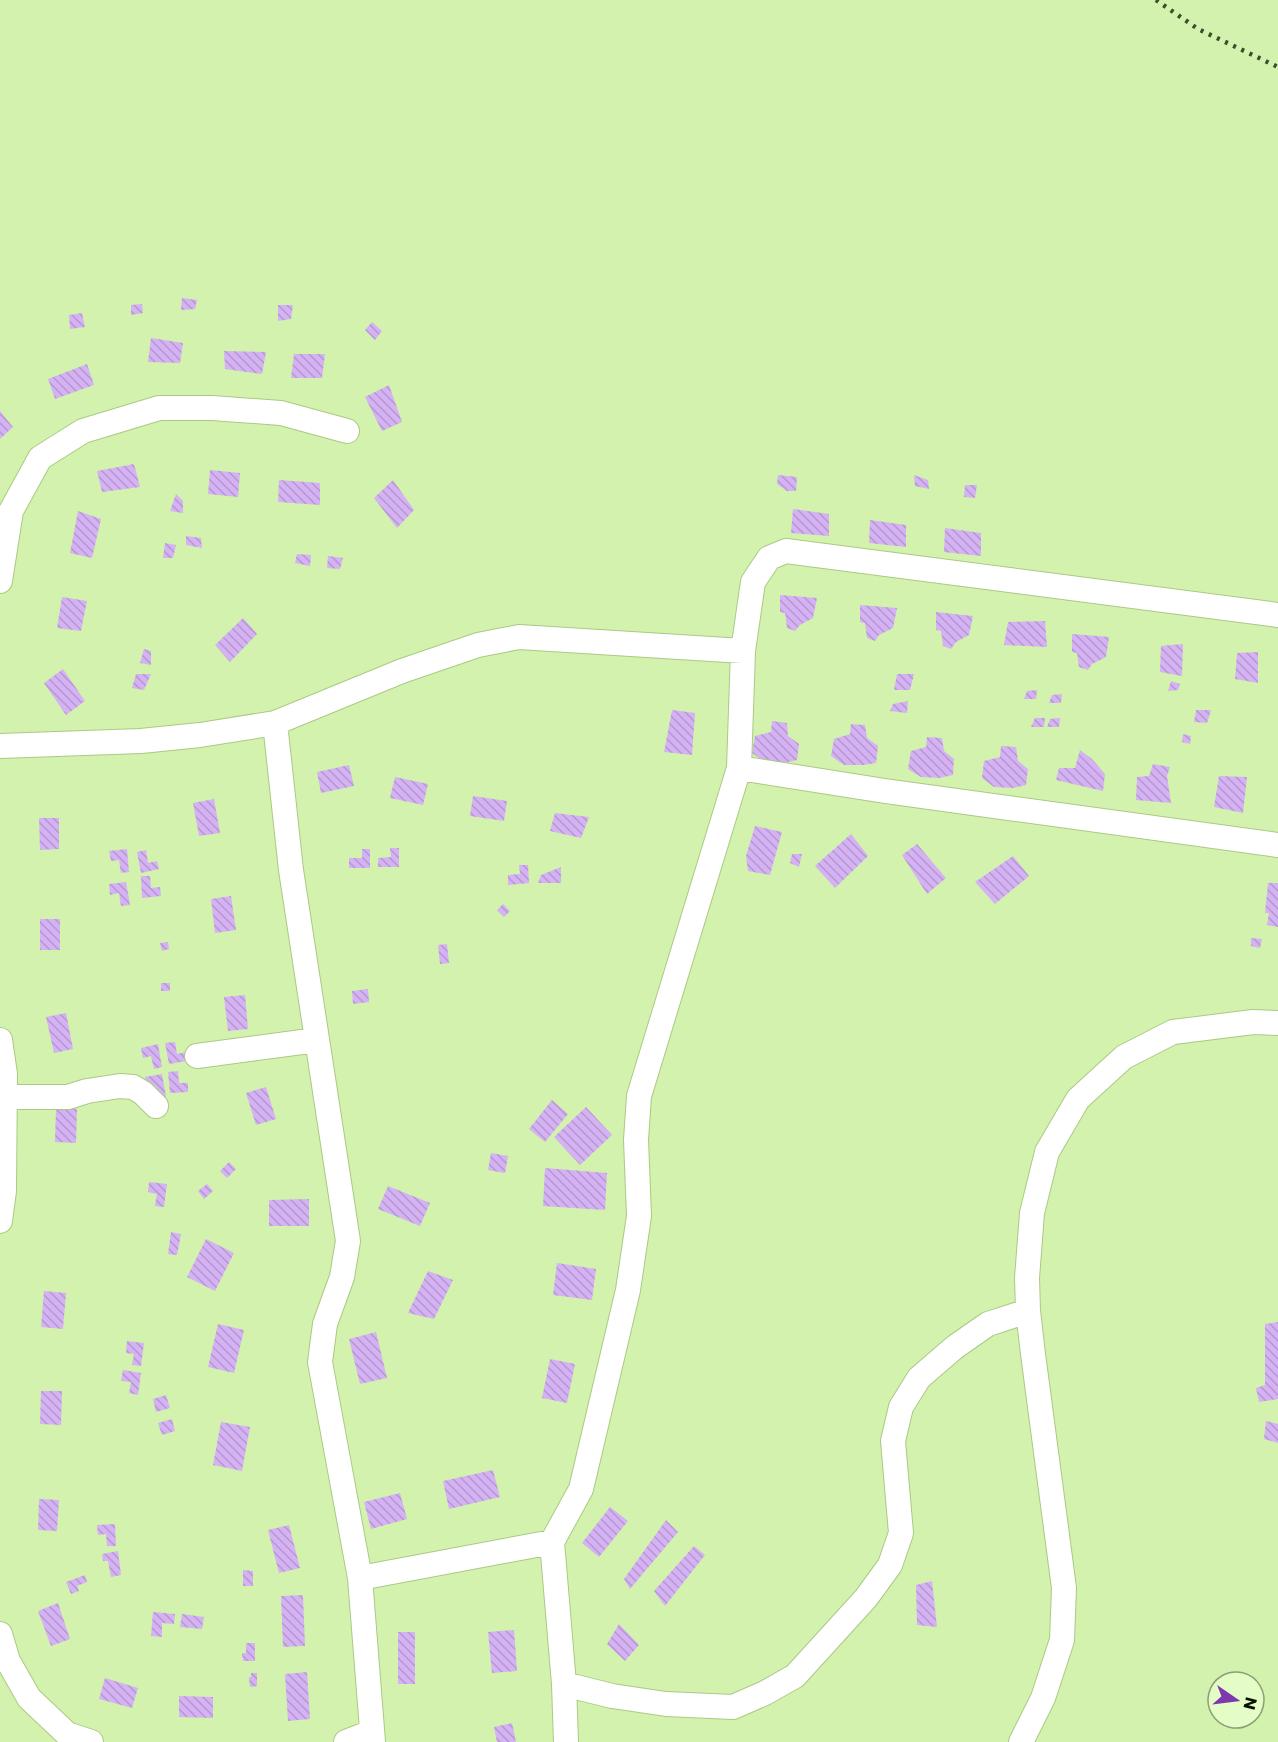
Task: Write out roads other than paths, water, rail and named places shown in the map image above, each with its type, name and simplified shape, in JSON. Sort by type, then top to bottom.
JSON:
[{"type":"street","points":[[0,581],[11,511],[40,458],[83,431],[159,408],[212,408],[281,413],[347,431]]},
{"type":"street","points":[[566,1742],[564,1684],[552,1542],[581,1489],[628,1290],[639,1216],[636,1140],[639,1096],[739,768],[743,651],[753,582],[769,558],[786,551],[1278,615]]},
{"type":"street","points":[[0,746],[141,741],[200,735],[275,723],[402,670],[478,645],[519,637],[743,651]]},
{"type":"street","points":[[275,723],[291,870],[348,1241],[342,1277],[325,1324],[320,1362],[360,1578],[373,1737],[346,1742]]},
{"type":"street","points":[[739,768],[885,791],[1278,845]]},
{"type":"street","points":[[1021,1742],[1043,1698],[1062,1640],[1064,1588],[1028,1311],[1027,1278],[1032,1213],[1047,1152],[1078,1099],[1124,1057],[1173,1032],[1253,1022],[1278,1023]]},
{"type":"street","points":[[0,1040],[5,1074],[4,1191],[0,1221]]},
{"type":"street","points":[[197,1056],[317,1040]]},
{"type":"street","points":[[5,1097],[68,1097],[87,1090],[120,1086],[133,1087],[156,1106]]},
{"type":"street","points":[[564,1684],[612,1696],[666,1704],[733,1707],[795,1676],[866,1598],[890,1565],[901,1533],[893,1441],[901,1407],[919,1378],[955,1347],[988,1324],[1028,1311]]},
{"type":"street","points":[[360,1578],[552,1542]]},
{"type":"street","points":[[0,1634],[4,1667],[29,1698],[67,1734],[91,1742]]},
{"type":"railway","points":[[1156,0],[1198,29],[1278,67]]}]
